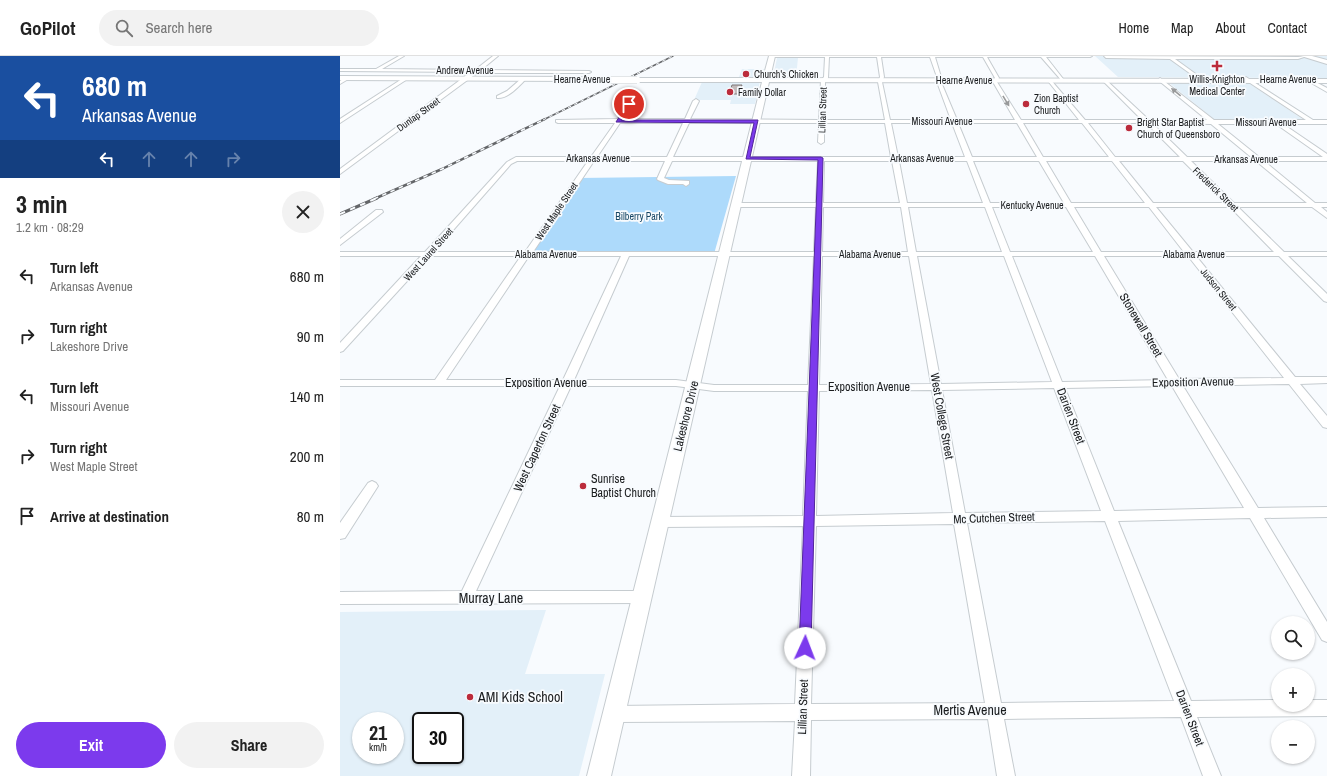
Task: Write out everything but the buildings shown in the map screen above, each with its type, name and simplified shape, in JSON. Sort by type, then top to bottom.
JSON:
[{"type":"main road","name":"Lakeshore Drive","points":[[599,776],[766,79],[773,56]]},
{"type":"main road","points":[[1305,56],[1325,62]]},
{"type":"main road","name":"Hearne Avenue","points":[[342,80],[1327,80]]},
{"type":"street","points":[[376,70],[402,56]]},
{"type":"street","name":"Dunlap Street","points":[[340,172],[496,56]]},
{"type":"street","points":[[773,56],[827,56],[879,56],[932,56],[984,56],[1042,56],[1090,56],[1088,56]]},
{"type":"street","name":"Lillian Street","points":[[821,142],[823,80],[826,78],[827,56]]},
{"type":"street","name":"West College Street","points":[[879,56],[882,77],[880,82],[904,205],[1006,776]]},
{"type":"street","name":"Darien Street","points":[[932,56],[939,82],[1212,776]]},
{"type":"street","name":"Stonewall Street","points":[[984,56],[997,78],[995,82],[1327,635]]},
{"type":"street","points":[[1042,56],[1062,80]]},
{"type":"street","points":[[1106,57],[1169,56],[1300,58],[1305,56]]},
{"type":"street","points":[[1169,56],[1201,80]]},
{"type":"street","name":"Andrew Avenue","points":[[340,70],[589,72]]},
{"type":"street","points":[[340,121],[405,80]]},
{"type":"street","points":[[499,98],[509,92],[522,80]]},
{"type":"street","name":"Judson Street","points":[[1050,80],[1327,424]]},
{"type":"street","name":"Frederick Street","points":[[1105,80],[1327,299]]},
{"type":"street","points":[[1161,80],[1327,216]]},
{"type":"street","points":[[1248,80],[1312,122]]},
{"type":"street","points":[[1309,80],[1327,90]]},
{"type":"street","name":"West Maple Street","points":[[438,383],[617,121],[634,99]]},
{"type":"street","points":[[686,184],[687,182],[663,181],[660,179],[696,101]]},
{"type":"street","points":[[340,121],[347,120]]},
{"type":"street","name":"Missouri Avenue","points":[[558,121],[1327,122]]},
{"type":"street","points":[[1277,122],[1327,158]]},
{"type":"street","name":"Lillian Street","points":[[801,776],[821,158]]},
{"type":"street","name":"Arkansas Avenue","points":[[516,159],[1327,158]]},
{"type":"street","name":"West Laurel Street","points":[[340,349],[509,163],[516,159]]},
{"type":"street","name":"Kentucky Avenue","points":[[736,205],[1327,205]]},
{"type":"street","points":[[340,243],[379,212]]},
{"type":"street","name":"Alabama Avenue","points":[[340,254],[1327,254]]},
{"type":"street","name":"West Caperton Street","points":[[466,598],[568,383],[626,254]]},
{"type":"street","name":"Exposition Avenue","points":[[340,383],[676,383],[714,388],[813,388],[1327,380]]},
{"type":"street","points":[[340,534],[372,486]]},
{"type":"street","name":"Mc Cutchen Street","points":[[660,522],[960,519],[1327,512]]},
{"type":"street","name":"Murray Lane","points":[[340,598],[642,597]]},
{"type":"street","name":"Mertis Avenue","points":[[614,714],[1327,708]]},
{"type":"shaded area","name":"Willis-Knighton Medical Center","points":[[1095,56],[1327,56],[1327,78],[1118,77]]},
{"type":"shaded area","points":[[777,58],[798,58],[796,77],[773,77]]},
{"type":"shaded area","points":[[742,69],[764,69],[760,77],[739,77]]},
{"type":"shaded area","points":[[760,81],[755,104],[730,104],[731,100],[694,100],[702,82]]},
{"type":"shaded area","points":[[1168,82],[1247,82],[1304,120],[1215,120]]},
{"type":"shaded area","name":"AMI Kids School","points":[[546,610],[525,674],[605,674],[579,776],[340,776],[340,612]]},
{"type":"green space","name":"Bilberry Park","points":[[736,176],[714,254],[526,254],[579,178]]},
{"type":"railway","points":[[543,120],[673,56]]},
{"type":"railway","points":[[374,199],[442,169],[545,119]]},
{"type":"railway","points":[[340,214],[377,198]]},
{"type":"place","name":"Willis-Knighton Medical Center","points":[[1217,66]]},
{"type":"place","name":"Church's Chicken","points":[[746,74]]},
{"type":"place","name":"Family Dollar","points":[[730,92]]},
{"type":"place","name":"Zion Baptist Church","points":[[1026,104]]},
{"type":"place","name":"Bright Star Baptist Church of Queensboro","points":[[1129,128]]},
{"type":"place","name":"Sunrise Baptist Church","points":[[583,486]]},
{"type":"place","name":"AMI Kids School","points":[[470,697]]},
{"type":"route","points":[[629,104],[617,121],[756,121],[748,158],[821,158],[805,648]]}]
